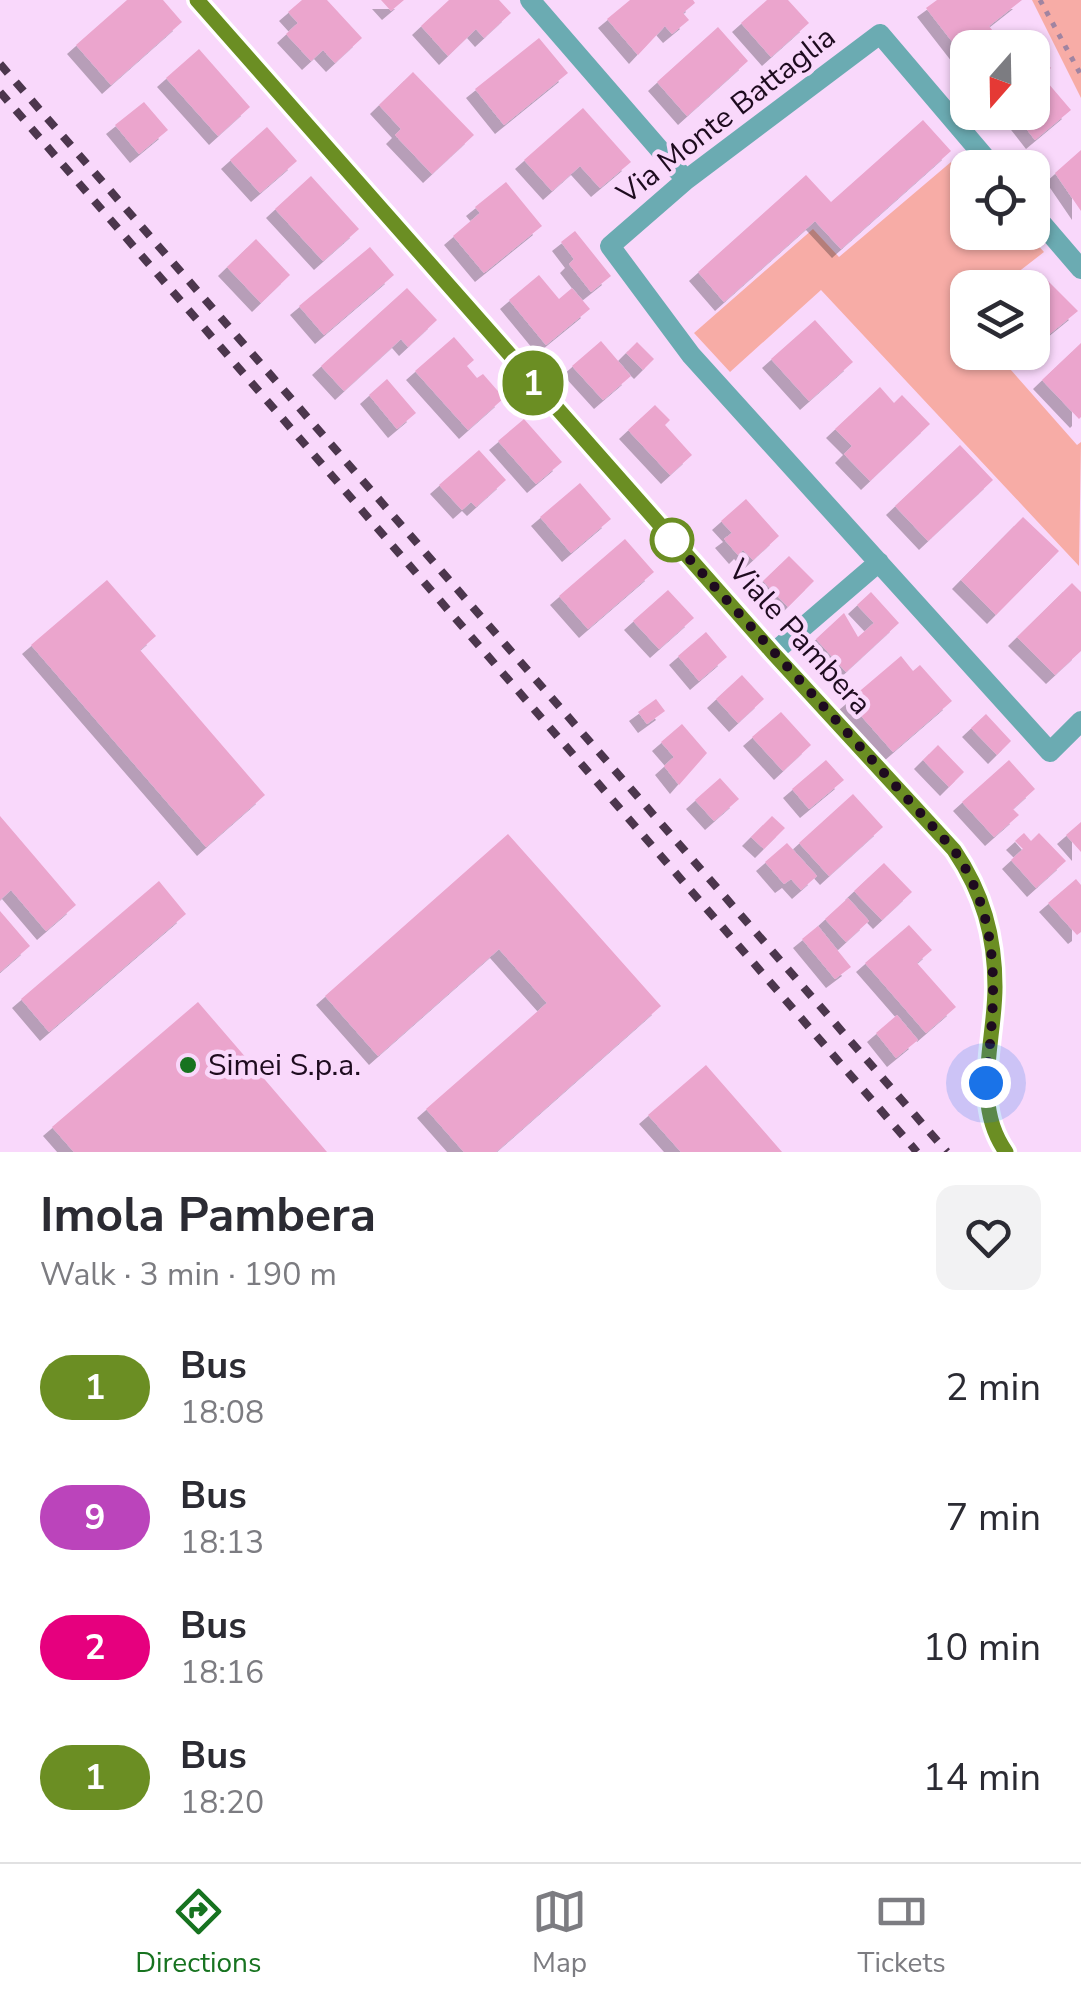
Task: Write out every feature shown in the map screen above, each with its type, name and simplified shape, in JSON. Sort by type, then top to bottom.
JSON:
[{"type":"street","name":"Viale Pambera","points":[[197,0],[773,653],[954,850],[974,880],[994,952],[995,991],[986,1083],[990,1118],[1006,1152]]},
{"type":"street","points":[[530,0],[686,180]]},
{"type":"street","name":"Via Monte Battaglia","points":[[979,150],[880,34],[686,180],[610,246],[691,355],[1050,752],[1081,721]]},
{"type":"street","points":[[1050,233],[1081,269]]},
{"type":"street","points":[[773,653],[878,562]]},
{"type":"path","points":[[1040,0],[1081,75]]},
{"type":"shaded area","points":[[1032,0],[1081,0],[1081,98],[1050,30]]},
{"type":"shaded area","points":[[950,163],[950,250],[1044,252],[1021,270],[950,270],[950,370],[1011,370],[1077,445],[1081,442],[1079,566],[821,290],[730,372],[694,333],[813,229],[839,257]]},
{"type":"building","points":[[127,0],[163,0],[182,22],[111,85],[76,45]]},
{"type":"building","points":[[302,0],[327,0],[362,38],[335,63],[323,50],[311,61],[286,34],[298,23],[288,12]]},
{"type":"building","points":[[381,0],[404,0],[391,11]]},
{"type":"building","points":[[449,0],[499,0],[511,13],[484,38],[476,29],[448,56],[421,26]]},
{"type":"building","points":[[630,0],[695,3],[683,13],[689,20],[672,34],[665,26],[638,55],[607,19]]},
{"type":"building","points":[[767,0],[788,0],[809,23],[771,57],[741,23]]},
{"type":"building","points":[[937,0],[1022,0],[989,26],[992,30],[950,30],[950,39],[926,8]]},
{"type":"building","points":[[718,27],[748,61],[687,116],[657,82]]},
{"type":"building","points":[[539,38],[568,73],[504,125],[475,89]]},
{"type":"building","points":[[199,49],[250,107],[218,136],[166,78]]},
{"type":"building","points":[[413,72],[474,135],[432,174],[395,135],[401,129],[379,105]]},
{"type":"building","points":[[1050,85],[1071,110],[1050,128]]},
{"type":"building","points":[[144,102],[168,130],[139,154],[115,125]]},
{"type":"building","points":[[583,108],[631,162],[600,188],[580,166],[552,191],[524,160]]},
{"type":"building","points":[[923,120],[950,150],[841,249],[815,221],[724,302],[698,272],[806,175],[831,202]]},
{"type":"building","points":[[267,127],[297,161],[260,193],[230,160]]},
{"type":"building","points":[[1027,130],[1047,130],[1035,140]]},
{"type":"building","points":[[1081,150],[1081,211],[1055,173]]},
{"type":"building","points":[[311,176],[359,229],[323,261],[275,209]]},
{"type":"building","points":[[506,182],[542,226],[484,273],[453,236],[480,213],[475,207]]},
{"type":"building","points":[[575,231],[611,276],[591,292],[569,264],[574,259],[561,242]]},
{"type":"building","points":[[256,239],[290,275],[261,303],[227,267]]},
{"type":"building","points":[[370,247],[394,275],[324,335],[299,306]]},
{"type":"building","points":[[539,275],[559,299],[572,288],[590,309],[546,345],[509,300]]},
{"type":"building","points":[[1050,283],[1078,311],[1050,334]]},
{"type":"building","points":[[407,288],[437,320],[408,347],[401,339],[344,391],[321,366]]},
{"type":"building","points":[[815,320],[853,362],[809,401],[771,359]]},
{"type":"building","points":[[454,337],[474,360],[467,366],[477,378],[483,374],[504,398],[468,430],[415,371]]},
{"type":"building","points":[[601,341],[631,376],[603,400],[572,366]]},
{"type":"building","points":[[637,342],[654,359],[643,370],[626,353]]},
{"type":"building","points":[[1081,343],[1081,417],[1079,419],[1042,380]]},
{"type":"building","points":[[387,379],[416,413],[397,429],[369,395]]},
{"type":"building","points":[[880,387],[894,403],[902,395],[930,424],[870,481],[844,454],[852,446],[835,429]]},
{"type":"building","points":[[655,405],[670,420],[665,425],[692,455],[670,475],[628,430]]},
{"type":"building","points":[[524,419],[562,462],[536,484],[498,441]]},
{"type":"building","points":[[960,445],[993,480],[928,541],[895,506]]},
{"type":"building","points":[[479,450],[506,480],[476,507],[471,502],[462,510],[439,485]]},
{"type":"building","points":[[580,483],[611,519],[571,553],[540,517]]},
{"type":"building","points":[[746,499],[779,536],[753,560],[743,550],[738,555],[724,539],[732,533],[721,521]]},
{"type":"building","points":[[1023,517],[1059,551],[996,615],[961,580]]},
{"type":"building","points":[[625,539],[654,572],[588,629],[559,596]]},
{"type":"building","points":[[789,556],[814,581],[788,607],[763,581]]},
{"type":"building","points":[[107,580],[156,636],[140,650],[265,795],[206,847],[31,645]]},
{"type":"building","points":[[1072,583],[1081,592],[1081,651],[1055,675],[1017,637]]},
{"type":"building","points":[[668,590],[694,618],[659,649],[633,621]]},
{"type":"building","points":[[871,592],[899,623],[846,672],[816,639],[844,613],[858,637],[874,623],[857,605]]},
{"type":"building","points":[[706,632],[727,657],[699,681],[678,656]]},
{"type":"building","points":[[901,656],[913,671],[920,665],[952,701],[893,752],[848,701]]},
{"type":"building","points":[[742,675],[764,699],[738,723],[716,699]]},
{"type":"building","points":[[656,699],[665,711],[647,724],[638,712]]},
{"type":"building","points":[[781,712],[811,745],[783,771],[752,737]]},
{"type":"building","points":[[986,714],[1011,741],[997,755],[971,728]]},
{"type":"building","points":[[682,724],[707,753],[679,785],[664,766],[674,757],[661,742]]},
{"type":"building","points":[[938,745],[964,772],[949,787],[923,760]]},
{"type":"building","points":[[826,760],[844,780],[809,809],[792,789]]},
{"type":"building","points":[[1009,760],[1035,789],[1013,809],[1019,815],[994,837],[962,802]]},
{"type":"building","points":[[720,778],[739,799],[714,821],[695,800]]},
{"type":"building","points":[[853,794],[883,827],[829,876],[799,843]]},
{"type":"building","points":[[0,816],[76,905],[46,931],[11,890],[0,900]]},
{"type":"building","points":[[772,816],[785,828],[764,849],[751,837]]},
{"type":"building","points":[[1081,822],[1081,852],[1066,835]]},
{"type":"building","points":[[1024,833],[1031,841],[1039,833],[1066,861],[1036,888],[1011,860],[1023,849],[1015,841]]},
{"type":"building","points":[[508,834],[661,1006],[496,1152],[464,1152],[426,1109],[547,1003],[499,949],[378,1056],[325,996]]},
{"type":"building","points":[[787,843],[817,876],[801,890],[791,879],[784,884],[765,862]]},
{"type":"building","points":[[884,863],[912,892],[882,920],[854,891]]},
{"type":"building","points":[[1076,879],[1081,885],[1081,932],[1077,935],[1048,903]]},
{"type":"building","points":[[159,881],[186,914],[49,1032],[21,999]]},
{"type":"building","points":[[848,898],[869,921],[846,942],[825,919]]},
{"type":"building","points":[[0,911],[30,946],[0,972]]},
{"type":"building","points":[[909,925],[932,950],[917,963],[956,1007],[926,1033],[865,963]]},
{"type":"building","points":[[818,926],[851,967],[835,979],[802,939]]},
{"type":"building","name":"Simei S.p.a.","points":[[198,1002],[327,1152],[74,1152],[52,1127]]},
{"type":"building","points":[[897,1015],[918,1040],[896,1058],[876,1033]]},
{"type":"building","points":[[706,1065],[782,1152],[681,1152],[648,1115]]},
{"type":"railway","points":[[0,64],[947,1152]]},
{"type":"railway","points":[[0,92],[917,1152]]},
{"type":"bus line","name":"1","points":[[197,0],[773,653],[954,850],[974,880],[994,952],[995,991],[986,1083],[990,1118],[1006,1152]]},
{"type":"place","name":"Simei S.p.a.","points":[[188,1065]]},
{"type":"route","points":[[672,540],[663,530],[954,850],[974,880],[994,952],[995,991],[986,1083]]}]
